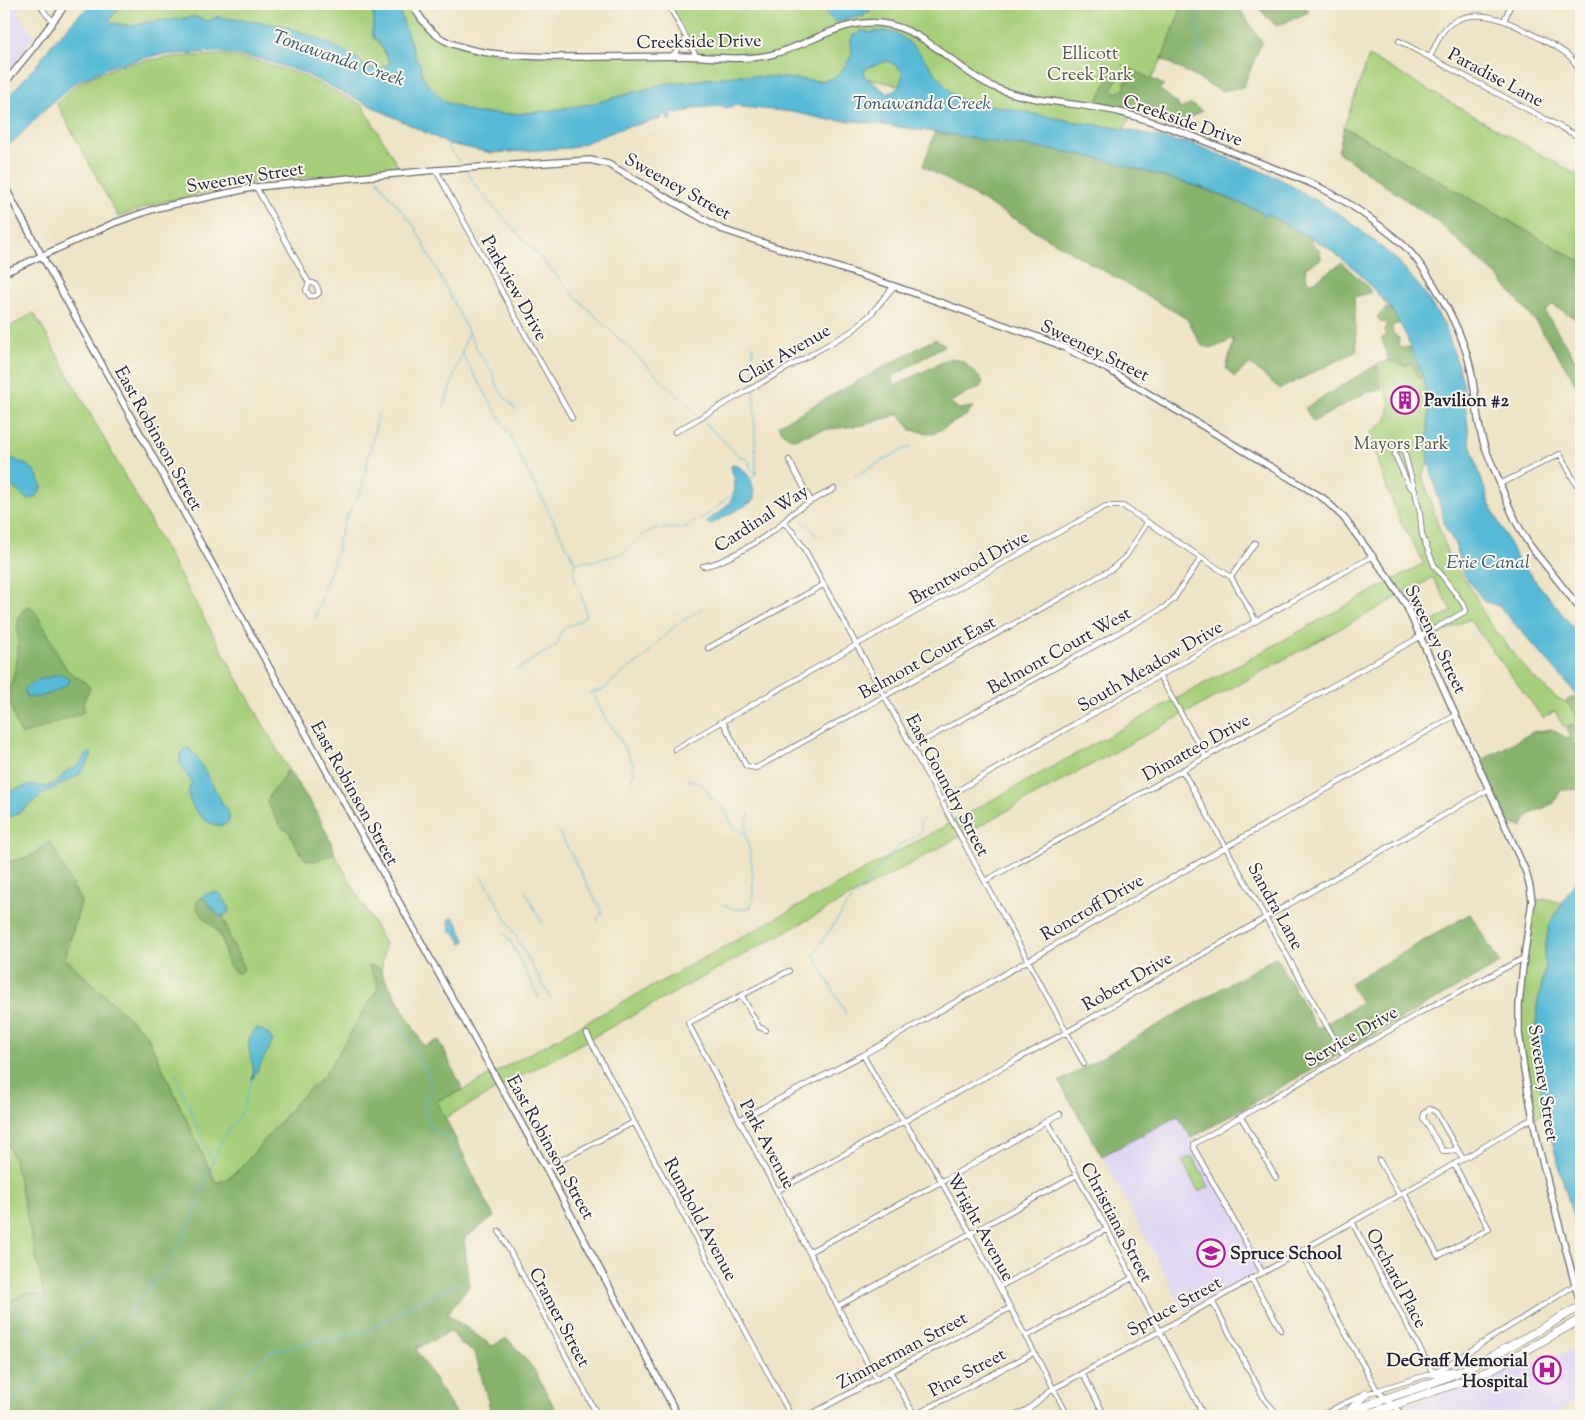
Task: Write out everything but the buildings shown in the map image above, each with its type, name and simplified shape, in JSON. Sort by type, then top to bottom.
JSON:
[{"type":"main road","points":[[1346,1415],[1386,1398],[1442,1380],[1483,1362],[1579,1308]]},
{"type":"main road","points":[[1363,1416],[1486,1372],[1579,1320]]},
{"type":"main road","points":[[1433,1373],[1463,1371]]},
{"type":"main road","points":[[1346,1415],[1366,1394]]},
{"type":"street","points":[[40,4],[53,21]]},
{"type":"street","points":[[4,84],[66,4]]},
{"type":"street","name":"Creekside Drive","points":[[412,4],[425,25],[440,38],[465,48],[496,54],[601,58],[672,56],[742,58],[767,56],[781,52],[843,27],[867,22],[888,24],[923,37],[970,74],[1002,90],[1119,112],[1186,134],[1333,194],[1351,205],[1402,244],[1438,291],[1454,322],[1469,360],[1482,438],[1524,538],[1581,610]]},
{"type":"street","points":[[666,4],[672,11],[696,56]]},
{"type":"street","points":[[1504,21],[1511,4]]},
{"type":"street","points":[[1430,57],[1444,31],[1456,20],[1478,16],[1496,18],[1514,24],[1563,51],[1576,64],[1581,78]]},
{"type":"street","points":[[672,56],[687,38]]},
{"type":"street","name":"Paradise Lane","points":[[1399,40],[1581,138]]},
{"type":"street","points":[[1575,134],[1581,122]]},
{"type":"street","name":"Sweeney Street","points":[[4,274],[114,224],[158,208],[256,187],[436,170],[590,160],[608,164],[721,229],[894,286],[1057,344],[1109,370],[1323,498],[1344,518],[1373,556],[1406,605],[1526,872],[1532,901],[1519,1005],[1519,1033],[1532,1119],[1579,1308]]},
{"type":"street","name":"Parkview Drive","points":[[436,170],[572,418]]},
{"type":"street","name":"East Robinson Street","points":[[4,185],[546,1168],[678,1416]]},
{"type":"street","points":[[256,187],[309,283]]},
{"type":"street","name":"Clair Avenue","points":[[675,432],[852,331],[872,314],[894,286]]},
{"type":"street","points":[[1396,445],[1404,451],[1415,491],[1409,486],[1395,455],[1396,445]]},
{"type":"street","points":[[1500,484],[1558,454],[1561,455],[1576,484]]},
{"type":"street","points":[[789,460],[812,501]]},
{"type":"street","name":"Cardinal Way","points":[[703,566],[720,562],[772,532],[796,510],[834,488]]},
{"type":"street","name":"Dimatteo Drive","points":[[985,882],[1466,610],[1434,565],[1422,536],[1420,513],[1415,491]]},
{"type":"street","name":"Brentwood Drive","points":[[675,749],[856,645],[1106,506],[1123,506],[1231,577],[1256,620]]},
{"type":"street","name":"East Goundry Street","points":[[783,522],[801,543],[1084,1064]]},
{"type":"street","name":"Belmont Court East","points":[[723,722],[746,766],[756,768],[1112,569],[1126,556],[1147,523]]},
{"type":"street","points":[[1231,577],[1255,543]]},
{"type":"street","name":"South Meadow Drive","points":[[941,800],[1160,677],[1256,620],[1373,556]]},
{"type":"street","name":"Belmont Court West","points":[[912,747],[1163,608],[1174,600],[1201,558]]},
{"type":"street","points":[[708,648],[824,585]]},
{"type":"street","points":[[1160,677],[1206,757]]},
{"type":"street","name":"Roncroff Drive","points":[[740,1120],[863,1055],[1456,715]]},
{"type":"street","name":"Sandra Lane","points":[[1182,770],[1344,1056]]},
{"type":"street","name":"Robert Drive","points":[[777,1191],[1067,1032],[1489,789]]},
{"type":"street","name":"Service Drive","points":[[1262,1272],[1194,1148],[1194,1144],[1419,1013],[1524,958]]},
{"type":"street","name":"Park Avenue","points":[[789,971],[688,1023],[876,1378]]},
{"type":"street","points":[[742,996],[759,1027],[766,1030]]},
{"type":"street","name":"Rumbold Avenue","points":[[587,1034],[790,1416]]},
{"type":"street","name":"Wright Avenue","points":[[863,1055],[883,1090],[925,1153],[971,1234],[1068,1416]]},
{"type":"street","points":[[1458,1150],[1443,1151],[1423,1118],[1425,1112],[1430,1109],[1436,1112],[1458,1150],[1462,1159]]},
{"type":"street","points":[[809,1252],[941,1182],[1060,1114]]},
{"type":"street","points":[[1241,1117],[1276,1178]]},
{"type":"street","name":"Spruce Street","points":[[1014,1416],[1028,1409],[1053,1389],[1160,1331],[1532,1119]]},
{"type":"street","points":[[546,1168],[634,1122]]},
{"type":"street","name":"Christiana Street","points":[[1047,1122],[1107,1229],[1204,1416]]},
{"type":"street","points":[[1379,1160],[1402,1193],[1438,1256],[1489,1229],[1454,1164]]},
{"type":"street","points":[[838,1306],[1077,1175]]},
{"type":"street","name":"Orchard Place","points":[[1352,1222],[1433,1373]]},
{"type":"street","points":[[998,1287],[1107,1229]]},
{"type":"street","name":"Cramer Street","points":[[499,1231],[598,1416]]},
{"type":"street","points":[[1300,1251],[1377,1390],[1404,1416]]},
{"type":"street","name":"Pine Street","points":[[1025,1337],[1132,1278]]},
{"type":"street","points":[[1251,1278],[1281,1330]]},
{"type":"street","points":[[1321,1416],[1366,1394],[1433,1373],[1575,1286]]},
{"type":"street","points":[[1212,1301],[1265,1400],[1280,1416]]},
{"type":"street","name":"Zimmerman Street","points":[[808,1416],[1010,1308]]},
{"type":"street","name":"Pine Street","points":[[914,1416],[1033,1353]]},
{"type":"street","points":[[890,1371],[914,1416]]},
{"type":"street","points":[[1082,1373],[1105,1416]]},
{"type":"street","points":[[1028,1409],[1032,1416]]},
{"type":"shaded area","points":[[4,4],[27,4],[17,13],[34,35],[10,71],[4,63]]},
{"type":"shaded area","points":[[1178,1115],[1264,1267],[1184,1311],[1102,1156]]},
{"type":"shaded area","name":"DeGraff Memorial Hospital","points":[[1581,1347],[1581,1393],[1557,1416],[1415,1416],[1407,1405]]},
{"type":"green space","points":[[128,4],[370,4],[374,18],[372,33],[390,62],[383,68],[369,68],[358,59],[326,42],[286,26],[217,17],[208,21],[195,17],[149,22],[133,26],[112,23],[109,20],[119,8]]},
{"type":"green space","name":"Ellicott Creek Park","points":[[397,4],[412,4],[440,38],[496,54],[696,56],[666,4],[1183,4],[1162,59],[1124,129],[1017,111],[841,72],[834,78],[821,81],[740,75],[667,83],[591,104],[516,114],[475,113],[445,102],[430,87],[416,59]]},
{"type":"green space","points":[[1183,4],[1236,4],[1262,42],[1243,87],[1221,91],[1162,59]]},
{"type":"green space","points":[[1258,4],[1304,4],[1309,12],[1276,26],[1262,12]]},
{"type":"green space","points":[[223,55],[257,61],[301,75],[362,105],[400,169],[255,182],[158,203],[118,217],[57,104],[77,85],[114,68],[149,60]]},
{"type":"green space","points":[[1369,56],[1581,177],[1581,262],[1344,127]]},
{"type":"green space","points":[[1122,65],[1164,85],[1159,89],[1178,104],[1180,109],[1191,104],[1202,111],[1180,123],[1168,118],[1163,107],[1146,115],[1131,112],[1126,105],[1120,108],[1096,103],[1111,74],[1117,79],[1112,88],[1115,93],[1125,89],[1125,82],[1135,77]]},
{"type":"green space","points":[[1344,127],[1581,262],[1581,322],[1553,305],[1545,312],[1572,354],[1581,372],[1581,396],[1571,375],[1535,321],[1498,277],[1440,224],[1338,152]]},
{"type":"green space","points":[[935,132],[1074,153],[1123,164],[1195,186],[1278,219],[1312,239],[1310,242],[1320,250],[1321,259],[1305,268],[1307,281],[1313,282],[1342,263],[1371,292],[1354,297],[1357,351],[1280,389],[1250,364],[1234,377],[1226,368],[1234,339],[1213,348],[1202,346],[1187,319],[923,166]]},
{"type":"green space","points":[[1386,308],[1399,312],[1401,320],[1399,324],[1392,325],[1393,334],[1399,339],[1398,345],[1401,348],[1411,347],[1415,352],[1422,376],[1421,379],[1417,377],[1412,363],[1405,366],[1394,361],[1389,362],[1382,338],[1386,336],[1384,330],[1388,323],[1381,322],[1377,317]]},
{"type":"green space","points":[[34,313],[289,771],[316,811],[334,853],[385,944],[379,987],[324,1076],[300,1098],[242,1167],[227,1179],[216,1183],[147,1035],[65,958],[81,902],[50,842],[29,857],[4,863],[4,330]]},
{"type":"green space","points":[[935,339],[945,345],[892,377],[895,386],[950,358],[963,361],[983,381],[980,387],[950,402],[959,409],[973,407],[967,415],[933,434],[911,430],[899,414],[864,425],[823,430],[793,439],[783,433],[778,425]]},
{"type":"green space","name":"Mayors Park","points":[[1411,351],[1423,377],[1429,408],[1427,444],[1429,463],[1422,475],[1448,555],[1475,595],[1486,619],[1531,675],[1555,697],[1566,702],[1575,712],[1578,722],[1568,727],[1563,726],[1555,711],[1543,718],[1469,619],[1427,640],[1422,627],[1452,611],[1433,578],[445,1118],[437,1101],[463,1090],[1424,563],[1400,521],[1386,486],[1370,433],[1387,420],[1390,403],[1377,365]]},
{"type":"green space","points":[[1376,365],[1382,390],[1365,393],[1313,422],[1305,408]]},
{"type":"green space","points":[[30,606],[41,620],[66,668],[90,688],[83,702],[84,710],[82,713],[22,735],[16,724],[9,687],[13,679],[18,655],[18,622],[21,613]]},
{"type":"green space","points":[[1574,697],[1581,709],[1581,731],[1575,712],[1566,702]]},
{"type":"green space","points":[[1575,726],[1581,750],[1581,789],[1561,790],[1554,803],[1529,815],[1522,827],[1508,823],[1480,761],[1533,732],[1551,729],[1570,740],[1567,728]]},
{"type":"green space","points":[[289,771],[316,811],[333,847],[334,853],[315,861],[306,860],[290,833],[280,826],[267,802],[271,793],[284,777],[285,772]]},
{"type":"green space","points":[[50,842],[81,902],[65,958],[147,1035],[216,1183],[227,1179],[242,1167],[300,1098],[324,1076],[379,987],[368,965],[379,968],[424,1046],[439,1040],[463,1090],[437,1101],[494,1217],[464,1238],[469,1286],[447,1314],[492,1346],[507,1338],[533,1368],[559,1416],[492,1416],[475,1353],[461,1344],[451,1331],[416,1349],[457,1416],[4,1416],[4,1304],[27,1293],[45,1297],[14,1159],[4,1138],[4,864],[29,857]]},
{"type":"green space","points":[[203,897],[220,917],[223,916],[231,941],[244,970],[238,973],[229,966],[218,932],[198,911],[196,906],[198,900]]},
{"type":"green space","points":[[1548,899],[1563,904],[1549,926],[1544,957],[1546,965],[1537,1006],[1535,1059],[1542,1094],[1542,1115],[1532,1119],[1519,1033],[1523,966],[1532,901]]},
{"type":"green space","points":[[1470,914],[1500,963],[1191,1138],[1178,1116],[1102,1156],[1059,1082],[1276,957],[1317,1029],[1361,1003],[1350,983]]},
{"type":"green space","points":[[4,1138],[15,1160],[45,1297],[27,1293],[4,1304]]},
{"type":"green space","points":[[1192,1156],[1209,1187],[1199,1192],[1182,1161]]},
{"type":"water","points":[[93,4],[128,4],[119,8],[109,20],[112,23],[133,26],[149,22],[195,17],[208,21],[217,17],[286,26],[326,42],[358,59],[369,68],[378,69],[387,66],[390,62],[379,42],[374,39],[372,33],[374,18],[370,4],[397,4],[423,76],[430,87],[445,102],[475,113],[516,114],[591,104],[667,83],[740,75],[821,81],[834,78],[841,72],[852,54],[851,40],[853,35],[860,33],[862,30],[873,33],[874,31],[891,32],[900,36],[918,51],[947,88],[960,99],[1075,122],[1124,129],[1179,142],[1188,142],[1278,178],[1346,218],[1398,261],[1423,291],[1446,328],[1463,382],[1470,444],[1489,503],[1516,557],[1581,637],[1581,705],[1572,689],[1499,606],[1484,601],[1463,573],[1455,544],[1446,529],[1429,463],[1427,444],[1429,408],[1423,377],[1407,337],[1392,310],[1356,270],[1327,247],[1267,214],[1262,216],[1261,212],[1207,189],[1074,153],[855,121],[829,120],[793,112],[738,105],[724,108],[722,106],[691,108],[690,111],[680,112],[679,115],[675,112],[671,113],[672,119],[668,121],[667,114],[663,115],[661,119],[623,128],[571,148],[492,153],[449,144],[301,72],[260,59],[218,52],[156,55],[109,67],[75,83],[5,148],[4,157],[4,99],[9,97],[53,43],[78,16]],"holes":[[[887,61],[896,65],[903,73],[899,87],[888,94],[863,75],[866,68]]]},
{"type":"water","points":[[818,4],[871,4],[869,13],[864,13],[864,16],[855,17],[854,19],[850,17],[844,19],[844,22],[834,22]]},
{"type":"water","points":[[4,455],[29,466],[35,471],[42,487],[37,496],[27,499],[4,480]]},
{"type":"water","points":[[732,465],[738,466],[746,473],[752,483],[754,499],[750,503],[708,524],[707,521],[722,511],[734,493]]},
{"type":"water","points":[[61,674],[70,679],[69,683],[55,692],[44,696],[27,697],[24,690],[31,684],[41,679]]},
{"type":"water","points":[[186,748],[190,749],[195,755],[227,811],[229,821],[227,823],[213,824],[205,820],[193,807],[188,791],[191,781],[180,759],[182,751]]},
{"type":"water","points":[[89,752],[92,754],[91,757],[80,774],[45,793],[22,811],[4,820],[4,793],[34,785],[46,787],[58,781],[67,770],[77,766]]},
{"type":"water","points":[[1581,871],[1581,1000],[1579,1009],[1581,1067],[1581,1246],[1546,1120],[1542,1115],[1542,1094],[1535,1059],[1537,1006],[1546,965],[1544,957],[1549,926]]},
{"type":"water","points":[[214,892],[222,895],[230,909],[228,913],[220,917],[203,897],[205,894]]},
{"type":"water","points":[[453,917],[459,925],[465,940],[460,944],[461,942],[456,934],[450,930],[449,923]]},
{"type":"water","points":[[257,1028],[267,1033],[273,1041],[252,1080],[253,1070],[249,1041],[250,1036]]},
{"type":"waterway","points":[[1197,61],[1203,50],[1198,27],[1199,4]]},
{"type":"waterway","points":[[1378,11],[1390,4]]},
{"type":"waterway","points":[[449,144],[448,148],[460,162]]},
{"type":"waterway","points":[[468,173],[481,193],[579,300],[697,414]]},
{"type":"waterway","points":[[377,178],[415,227],[477,349],[494,375],[496,385],[516,410]]},
{"type":"waterway","points":[[444,407],[468,333]]},
{"type":"waterway","points":[[753,346],[754,385]]},
{"type":"waterway","points":[[461,352],[509,433],[575,562],[575,576],[585,610],[582,620],[563,629],[557,645],[516,670]]},
{"type":"waterway","points":[[703,421],[739,456],[748,460],[750,468],[756,474],[754,389]]},
{"type":"waterway","points":[[315,618],[347,516],[361,491],[378,415]]},
{"type":"waterway","points":[[855,476],[911,447]]},
{"type":"waterway","points":[[749,480],[756,474]]},
{"type":"waterway","points":[[575,562],[593,561],[622,554],[646,533],[654,529],[683,528],[709,514],[734,492]]},
{"type":"waterway","points":[[798,516],[818,536]]},
{"type":"waterway","points":[[589,693],[602,690],[634,664],[640,662],[670,630],[702,608]]},
{"type":"waterway","points":[[593,693],[605,718],[616,732],[633,764],[634,774],[630,780]]},
{"type":"waterway","points":[[687,778],[704,786],[710,797],[723,807],[734,828],[745,834]]},
{"type":"waterway","points":[[723,904],[736,909],[750,908],[753,894],[753,876],[746,829],[749,814]]},
{"type":"waterway","points":[[846,1014],[814,955],[815,952],[847,905],[899,845],[920,833],[920,822],[923,819]]},
{"type":"waterway","points":[[559,832],[603,914],[597,918],[598,921]]},
{"type":"waterway","points":[[483,877],[550,998]]},
{"type":"waterway","points":[[525,891],[543,924]]},
{"type":"waterway","points":[[503,932],[511,942],[539,998]]},
{"type":"waterway","points":[[382,992],[428,1075],[431,1088],[423,1105],[427,1120],[431,1127],[448,1139],[486,1213]]},
{"type":"waterway","points":[[175,1072],[212,1162]]},
{"type":"waterway","points":[[216,1155],[222,1140],[242,1112],[252,1080]]},
{"type":"waterway","points":[[4,1407],[129,1314],[169,1263],[197,1209],[201,1192],[215,1157]]},
{"type":"waterway","points":[[202,1416],[269,1352],[364,1332],[462,1281]]},
{"type":"waterway","points":[[12,1303],[30,1335],[58,1365]]},
{"type":"place","name":"Pavilion #2","points":[[1405,400]]},
{"type":"place","name":"Spruce School","points":[[1211,1253]]},
{"type":"place","name":"DeGraff Memorial Hospital","points":[[1547,1370]]},
{"type":"water label","name":"Tonawanda Creek","points":[[339,57]]},
{"type":"water label","name":"Tonawanda Creek","points":[[922,102]]},
{"type":"water label","name":"Erie Canal","points":[[1488,561]]}]
